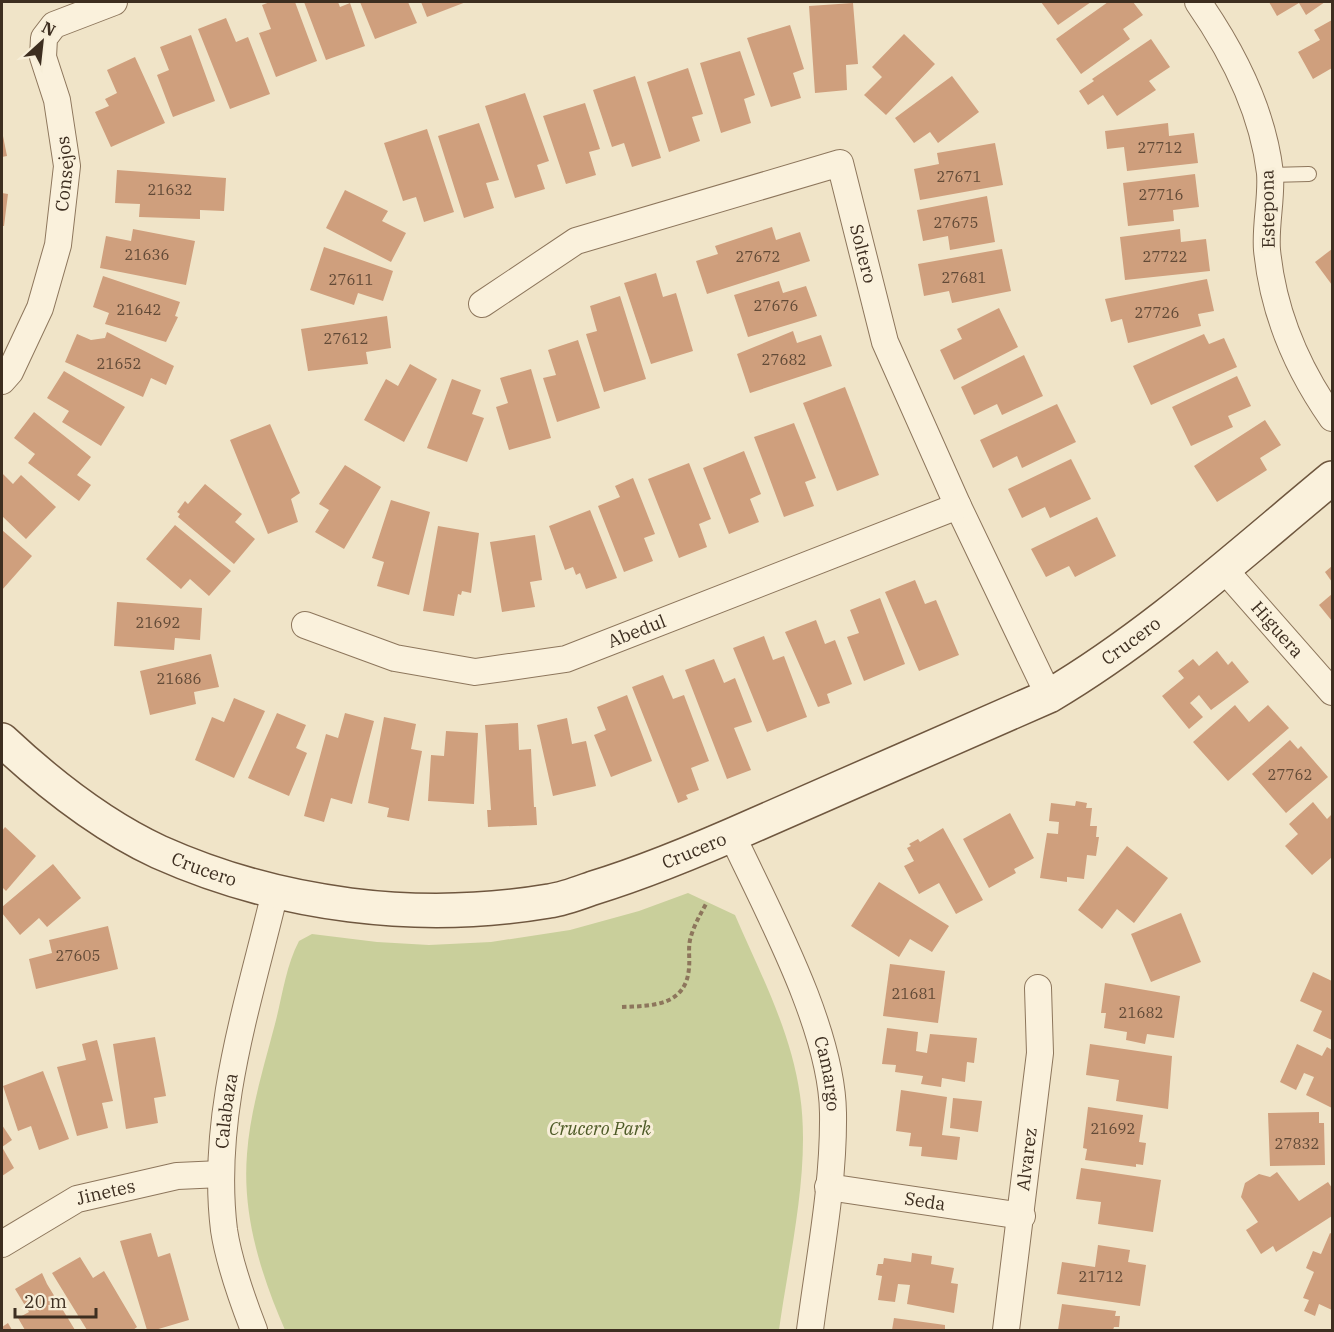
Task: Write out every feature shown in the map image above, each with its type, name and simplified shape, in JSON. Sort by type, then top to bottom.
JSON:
[{"type":"street","name":"Consejos","points":[[2,381],[10,372],[40,308],[58,244],[67,166],[57,100],[44,57],[44,38],[54,25],[114,2]]},
{"type":"street","name":"Estepona","points":[[1198,2],[1216,28],[1252,104],[1264,140],[1270,174],[1267,249],[1279,315],[1310,387],[1332,418]]},
{"type":"street","name":"Soltero","points":[[482,304],[576,241],[840,163],[885,342],[958,506],[1049,696]]},
{"type":"street","name":"Crucero","points":[[2,740],[34,770],[98,817],[157,851],[225,878],[275,892],[372,909],[470,910],[551,901],[643,873],[1049,696],[1101,665],[1158,624],[1332,478]]},
{"type":"street","name":"Abedul","points":[[305,625],[395,658],[475,672],[566,659],[958,506]]},
{"type":"street","name":"Higuera","points":[[1223,568],[1332,692]]},
{"type":"street","name":"Camargo","points":[[732,835],[802,989],[824,1053],[833,1111],[828,1187],[810,1330]]},
{"type":"street","name":"Calabaza","points":[[254,1330],[243,1302],[225,1231],[221,1174],[225,1102],[275,892]]},
{"type":"street","name":"Alvarez","points":[[1006,1330],[1022,1216],[1040,1053],[1038,988]]},
{"type":"street","name":"Jinetes","points":[[2,1244],[77,1198],[177,1176],[221,1174]]},
{"type":"street","name":"Seda","points":[[828,1187],[1022,1216]]},
{"type":"lane","points":[[1270,174],[1309,174]]},
{"type":"path","points":[[622,1007],[662,1005],[674,1000],[685,985],[689,969],[690,938],[707,902]]},
{"type":"green space","name":"Crucero Park","points":[[688,893],[735,915],[774,1003],[796,1071],[803,1123],[803,1152],[797,1212],[779,1330],[285,1330],[268,1288],[255,1244],[247,1200],[246,1177],[251,1121],[258,1089],[288,971],[299,941],[312,934],[377,942],[429,945],[491,942],[570,930],[639,911]]},
{"type":"building","points":[[270,2],[295,2],[317,61],[276,77],[259,33],[271,29],[262,5]]},
{"type":"building","points":[[304,2],[338,2],[340,7],[350,3],[365,46],[326,60]]},
{"type":"building","points":[[360,2],[408,2],[417,23],[375,39]]},
{"type":"building","points":[[421,2],[466,2],[427,17]]},
{"type":"building","points":[[1041,2],[1091,2],[1058,25]]},
{"type":"building","points":[[1108,2],[1133,2],[1143,15],[1123,29],[1130,39],[1081,74],[1056,39]]},
{"type":"building","points":[[1269,2],[1325,2],[1306,15],[1299,3],[1277,16]]},
{"type":"building","points":[[853,3],[858,64],[846,65],[847,90],[815,93],[809,6]]},
{"type":"building","points":[[226,18],[236,42],[248,37],[270,94],[230,109],[198,29]]},
{"type":"building","points":[[1332,20],[1332,68],[1313,79],[1298,52],[1320,40],[1314,30]]},
{"type":"building","points":[[790,25],[804,69],[793,73],[801,98],[771,107],[747,38]]},
{"type":"building","points":[[904,34],[935,64],[886,115],[864,95],[882,77],[872,67]]},
{"type":"building","points":[[191,35],[215,101],[173,117],[157,75],[169,70],[160,47]]},
{"type":"building","points":[[1151,39],[1170,67],[1149,81],[1156,90],[1117,116],[1103,95],[1088,105],[1079,91],[1094,81],[1092,79]]},
{"type":"building","points":[[740,51],[755,95],[744,99],[751,123],[721,133],[700,63]]},
{"type":"building","points":[[135,57],[165,123],[111,147],[95,112],[109,106],[105,99],[117,93],[107,70]]},
{"type":"building","points":[[688,68],[703,114],[692,117],[700,141],[669,152],[647,82]]},
{"type":"building","points":[[635,76],[661,158],[632,167],[624,143],[612,147],[593,90]]},
{"type":"building","points":[[952,76],[979,112],[938,143],[930,132],[914,143],[895,118]]},
{"type":"building","points":[[525,93],[549,161],[537,165],[545,189],[515,198],[485,106]]},
{"type":"building","points":[[585,103],[600,149],[589,152],[596,175],[566,184],[543,116]]},
{"type":"building","points":[[479,123],[499,180],[486,183],[494,208],[464,218],[438,136]]},
{"type":"building","points":[[1168,123],[1169,136],[1194,133],[1198,163],[1127,171],[1124,147],[1107,149],[1105,131]]},
{"type":"building","points":[[427,129],[454,212],[424,222],[416,197],[403,201],[384,143]]},
{"type":"building","points":[[2,136],[7,156],[2,157]]},
{"type":"building","points":[[995,143],[1003,185],[920,200],[914,169],[939,164],[937,153]]},
{"type":"building","points":[[117,170],[226,178],[224,211],[200,210],[200,219],[139,217],[140,204],[115,203]]},
{"type":"building","points":[[1195,174],[1199,207],[1173,210],[1174,221],[1128,226],[1123,183]]},
{"type":"building","points":[[345,190],[388,211],[382,221],[406,233],[391,262],[326,228]]},
{"type":"building","points":[[2,193],[8,194],[4,226],[2,226]]},
{"type":"building","points":[[987,196],[995,242],[950,250],[948,236],[923,241],[917,210]]},
{"type":"building","points":[[772,227],[776,240],[800,232],[810,261],[707,294],[696,261],[718,254],[715,246]]},
{"type":"building","points":[[133,229],[195,241],[186,285],[100,268],[106,236],[131,241]]},
{"type":"building","points":[[1180,229],[1181,242],[1206,239],[1210,271],[1125,280],[1120,237]]},
{"type":"building","points":[[324,247],[393,271],[383,301],[358,293],[354,305],[310,290]]},
{"type":"building","points":[[1002,249],[1011,291],[952,303],[949,291],[924,296],[918,264]]},
{"type":"building","points":[[1332,249],[1332,285],[1315,262]]},
{"type":"building","points":[[656,273],[663,297],[676,293],[693,351],[651,364],[624,283]]},
{"type":"building","points":[[103,276],[180,302],[175,316],[178,317],[166,342],[105,324],[109,313],[93,307]]},
{"type":"building","points":[[1207,279],[1214,311],[1198,314],[1201,326],[1128,343],[1122,319],[1111,322],[1105,299]]},
{"type":"building","points":[[779,281],[783,293],[806,286],[817,316],[748,337],[734,295]]},
{"type":"building","points":[[620,296],[646,379],[604,392],[586,334],[597,331],[590,306]]},
{"type":"building","points":[[999,308],[1018,347],[954,380],[940,350],[962,339],[957,329]]},
{"type":"building","points":[[387,316],[391,348],[366,352],[368,364],[308,371],[301,329]]},
{"type":"building","points":[[793,331],[797,343],[821,335],[832,366],[750,393],[737,354]]},
{"type":"building","points":[[107,332],[174,366],[166,385],[151,378],[143,397],[65,362],[77,334],[91,340],[105,338]]},
{"type":"building","points":[[1204,334],[1209,344],[1224,338],[1237,367],[1151,405],[1133,366]]},
{"type":"building","points":[[578,340],[600,408],[557,422],[543,378],[556,375],[548,350]]},
{"type":"building","points":[[1024,355],[1043,396],[1002,415],[997,404],[974,415],[961,387]]},
{"type":"building","points":[[410,364],[437,379],[404,442],[364,420],[386,379],[398,386]]},
{"type":"building","points":[[531,369],[551,438],[509,450],[496,407],[508,403],[500,378]]},
{"type":"building","points":[[64,371],[125,407],[101,446],[62,422],[69,411],[47,398]]},
{"type":"building","points":[[1237,376],[1251,406],[1228,416],[1233,427],[1191,446],[1172,407]]},
{"type":"building","points":[[452,379],[481,390],[472,414],[484,418],[467,462],[427,448]]},
{"type":"building","points":[[845,387],[879,475],[837,491],[803,403]]},
{"type":"building","points":[[1057,404],[1076,442],[1022,468],[1017,456],[993,468],[980,440]]},
{"type":"building","points":[[34,412],[91,457],[77,475],[91,485],[79,501],[28,463],[35,454],[14,438]]},
{"type":"building","points":[[1265,420],[1281,445],[1260,458],[1267,470],[1217,502],[1194,466]]},
{"type":"building","points":[[794,423],[816,478],[805,482],[814,506],[784,517],[754,437]]},
{"type":"building","points":[[270,424],[300,493],[291,499],[298,522],[268,534],[230,440]]},
{"type":"building","points":[[744,451],[761,494],[750,499],[759,522],[729,534],[703,468]]},
{"type":"building","points":[[1071,459],[1091,499],[1050,518],[1045,507],[1022,518],[1008,489]]},
{"type":"building","points":[[689,463],[711,519],[699,524],[707,547],[679,558],[648,479]]},
{"type":"building","points":[[345,465],[381,487],[344,549],[315,532],[329,510],[319,504]]},
{"type":"building","points":[[2,473],[13,484],[21,475],[56,507],[26,539],[2,516]]},
{"type":"building","points":[[633,478],[655,534],[644,538],[653,561],[624,572],[598,506],[620,497],[615,486]]},
{"type":"building","points":[[205,484],[242,514],[235,522],[255,539],[234,564],[178,517],[180,514],[177,512],[185,501],[188,504]]},
{"type":"building","points":[[391,500],[430,512],[409,595],[377,586],[384,562],[372,558]]},
{"type":"building","points":[[590,510],[617,578],[586,589],[580,573],[576,575],[573,567],[565,570],[549,526]]},
{"type":"building","points":[[1097,517],[1116,556],[1075,577],[1069,566],[1046,577],[1031,549]]},
{"type":"building","points":[[175,525],[231,571],[209,596],[190,579],[181,589],[146,559]]},
{"type":"building","points":[[438,526],[479,533],[471,593],[462,591],[461,595],[458,594],[454,616],[423,611]]},
{"type":"building","points":[[2,530],[32,556],[2,590]]},
{"type":"building","points":[[535,535],[542,580],[530,582],[535,607],[502,612],[490,542]]},
{"type":"building","points":[[1332,566],[1332,582],[1325,572]]},
{"type":"building","points":[[915,580],[925,604],[936,600],[959,655],[919,671],[885,592]]},
{"type":"building","points":[[1332,594],[1332,621],[1319,605]]},
{"type":"building","points":[[880,598],[905,664],[864,681],[847,637],[859,633],[850,610]]},
{"type":"building","points":[[117,602],[202,608],[200,640],[175,638],[174,650],[114,646]]},
{"type":"building","points":[[816,620],[825,644],[835,640],[852,684],[827,694],[830,703],[818,707],[785,632]]},
{"type":"building","points":[[764,636],[773,660],[784,656],[807,717],[767,732],[733,648]]},
{"type":"building","points":[[1217,651],[1228,665],[1232,661],[1249,682],[1211,710],[1199,695],[1190,703],[1203,717],[1189,729],[1162,696],[1184,678],[1178,671],[1193,659],[1199,666]]},
{"type":"building","points":[[211,654],[219,687],[194,692],[196,704],[150,715],[140,671]]},
{"type":"building","points":[[714,659],[724,683],[735,678],[752,722],[734,728],[751,770],[727,779],[685,670]]},
{"type":"building","points":[[663,675],[673,699],[684,695],[709,761],[691,768],[699,790],[686,795],[688,799],[678,803],[632,687]]},
{"type":"building","points":[[627,695],[652,761],[611,777],[594,735],[606,730],[597,707]]},
{"type":"building","points":[[234,698],[265,711],[234,778],[195,760],[212,717],[224,722]]},
{"type":"building","points":[[1235,705],[1249,722],[1268,705],[1289,728],[1228,781],[1193,742]]},
{"type":"building","points":[[277,713],[306,725],[296,748],[307,753],[289,796],[248,778]]},
{"type":"building","points":[[345,713],[374,721],[352,804],[331,798],[324,822],[304,816],[326,734],[338,738]]},
{"type":"building","points":[[384,717],[416,724],[411,749],[422,751],[409,821],[387,817],[389,808],[368,803]]},
{"type":"building","points":[[567,718],[572,744],[586,741],[596,786],[553,796],[537,725]]},
{"type":"building","points":[[518,723],[519,750],[531,749],[537,825],[488,827],[487,810],[491,810],[485,725]]},
{"type":"building","points":[[446,731],[478,733],[474,804],[428,801],[431,755],[444,756]]},
{"type":"building","points":[[1290,740],[1298,749],[1301,746],[1328,777],[1286,813],[1252,774]]},
{"type":"building","points":[[1076,801],[1087,803],[1086,808],[1092,808],[1090,826],[1097,826],[1096,837],[1099,837],[1096,856],[1087,855],[1084,879],[1067,877],[1067,882],[1040,878],[1047,833],[1058,834],[1059,822],[1049,821],[1051,803],[1075,806]]},
{"type":"building","points":[[1313,802],[1327,819],[1332,814],[1332,857],[1312,875],[1285,846],[1298,834],[1289,824]]},
{"type":"building","points":[[1010,813],[1034,858],[1014,869],[1016,873],[989,888],[963,839]]},
{"type":"building","points":[[5,827],[36,856],[6,891],[2,887],[2,831]]},
{"type":"building","points":[[943,828],[983,900],[956,914],[939,883],[919,894],[904,866],[914,861],[907,848],[911,846],[909,844],[918,839],[920,842]]},
{"type":"building","points":[[1127,846],[1168,878],[1134,923],[1117,909],[1102,929],[1078,910]]},
{"type":"building","points":[[53,864],[81,898],[47,927],[39,918],[20,935],[2,913],[2,907]]},
{"type":"building","points":[[879,882],[949,926],[932,952],[910,939],[899,957],[851,926]]},
{"type":"building","points":[[1181,913],[1201,962],[1151,982],[1131,934]]},
{"type":"building","points":[[108,926],[118,969],[36,989],[29,959],[52,953],[49,940]]},
{"type":"building","points":[[890,964],[945,971],[938,1023],[883,1016]]},
{"type":"building","points":[[1313,972],[1332,981],[1332,1040],[1313,1031],[1322,1011],[1300,1001]]},
{"type":"building","points":[[1105,983],[1180,996],[1174,1038],[1147,1034],[1145,1044],[1126,1040],[1127,1032],[1104,1028],[1106,1013],[1101,1013]]},
{"type":"building","points":[[887,1028],[918,1032],[916,1051],[927,1053],[930,1034],[977,1038],[974,1063],[967,1062],[965,1082],[942,1078],[941,1087],[921,1084],[923,1076],[895,1072],[896,1065],[882,1064]]},
{"type":"building","points":[[155,1037],[166,1096],[154,1098],[158,1123],[126,1129],[113,1044]]},
{"type":"building","points":[[97,1040],[113,1101],[102,1103],[108,1128],[77,1136],[57,1067],[86,1060],[82,1044]]},
{"type":"building","points":[[1090,1044],[1172,1056],[1168,1109],[1116,1101],[1119,1080],[1086,1075]]},
{"type":"building","points":[[1297,1044],[1322,1056],[1327,1047],[1332,1050],[1332,1108],[1306,1095],[1314,1077],[1304,1073],[1296,1090],[1280,1082]]},
{"type":"building","points":[[43,1071],[69,1139],[39,1150],[31,1126],[18,1131],[3,1086]]},
{"type":"building","points":[[901,1090],[947,1097],[942,1135],[960,1137],[957,1160],[921,1156],[922,1147],[909,1146],[911,1133],[896,1131]]},
{"type":"building","points":[[953,1098],[982,1101],[978,1132],[950,1128]]},
{"type":"building","points":[[1088,1107],[1143,1115],[1139,1142],[1146,1143],[1143,1165],[1136,1164],[1136,1167],[1085,1160],[1087,1149],[1083,1148]]},
{"type":"building","points":[[1319,1112],[1319,1123],[1324,1123],[1325,1165],[1270,1166],[1268,1113]]},
{"type":"building","points":[[2,1125],[12,1140],[2,1147]]},
{"type":"building","points":[[2,1147],[14,1168],[2,1176]]},
{"type":"building","points":[[1081,1168],[1161,1180],[1153,1232],[1098,1224],[1101,1202],[1076,1199]]},
{"type":"building","points":[[1277,1172],[1299,1201],[1328,1182],[1332,1188],[1332,1216],[1276,1252],[1273,1246],[1261,1254],[1246,1230],[1258,1222],[1241,1197],[1245,1183],[1259,1174],[1270,1177]]},
{"type":"building","points":[[151,1233],[158,1257],[170,1253],[189,1320],[155,1330],[147,1330],[120,1241]]},
{"type":"building","points":[[1330,1233],[1332,1234],[1332,1310],[1319,1304],[1315,1316],[1304,1311],[1309,1300],[1303,1298],[1314,1272],[1306,1268],[1313,1251],[1321,1254]]},
{"type":"building","points":[[1098,1245],[1130,1250],[1128,1262],[1146,1265],[1140,1306],[1057,1294],[1062,1262],[1095,1267]]},
{"type":"building","points":[[912,1253],[932,1256],[931,1264],[954,1268],[951,1283],[958,1284],[954,1313],[907,1304],[910,1285],[898,1284],[895,1302],[878,1300],[882,1276],[876,1275],[878,1264],[883,1264],[884,1258],[911,1262]]},
{"type":"building","points":[[80,1257],[93,1278],[104,1271],[137,1327],[133,1330],[87,1330],[52,1273]]},
{"type":"building","points":[[42,1273],[75,1330],[25,1330],[18,1318],[29,1312],[15,1289]]},
{"type":"building","points":[[1062,1304],[1116,1311],[1115,1316],[1120,1316],[1119,1327],[1114,1327],[1113,1330],[1058,1330]]},
{"type":"building","points":[[894,1318],[945,1325],[945,1330],[892,1330]]},
{"type":"building","points":[[8,1323],[12,1330],[2,1330],[2,1327]]}]
